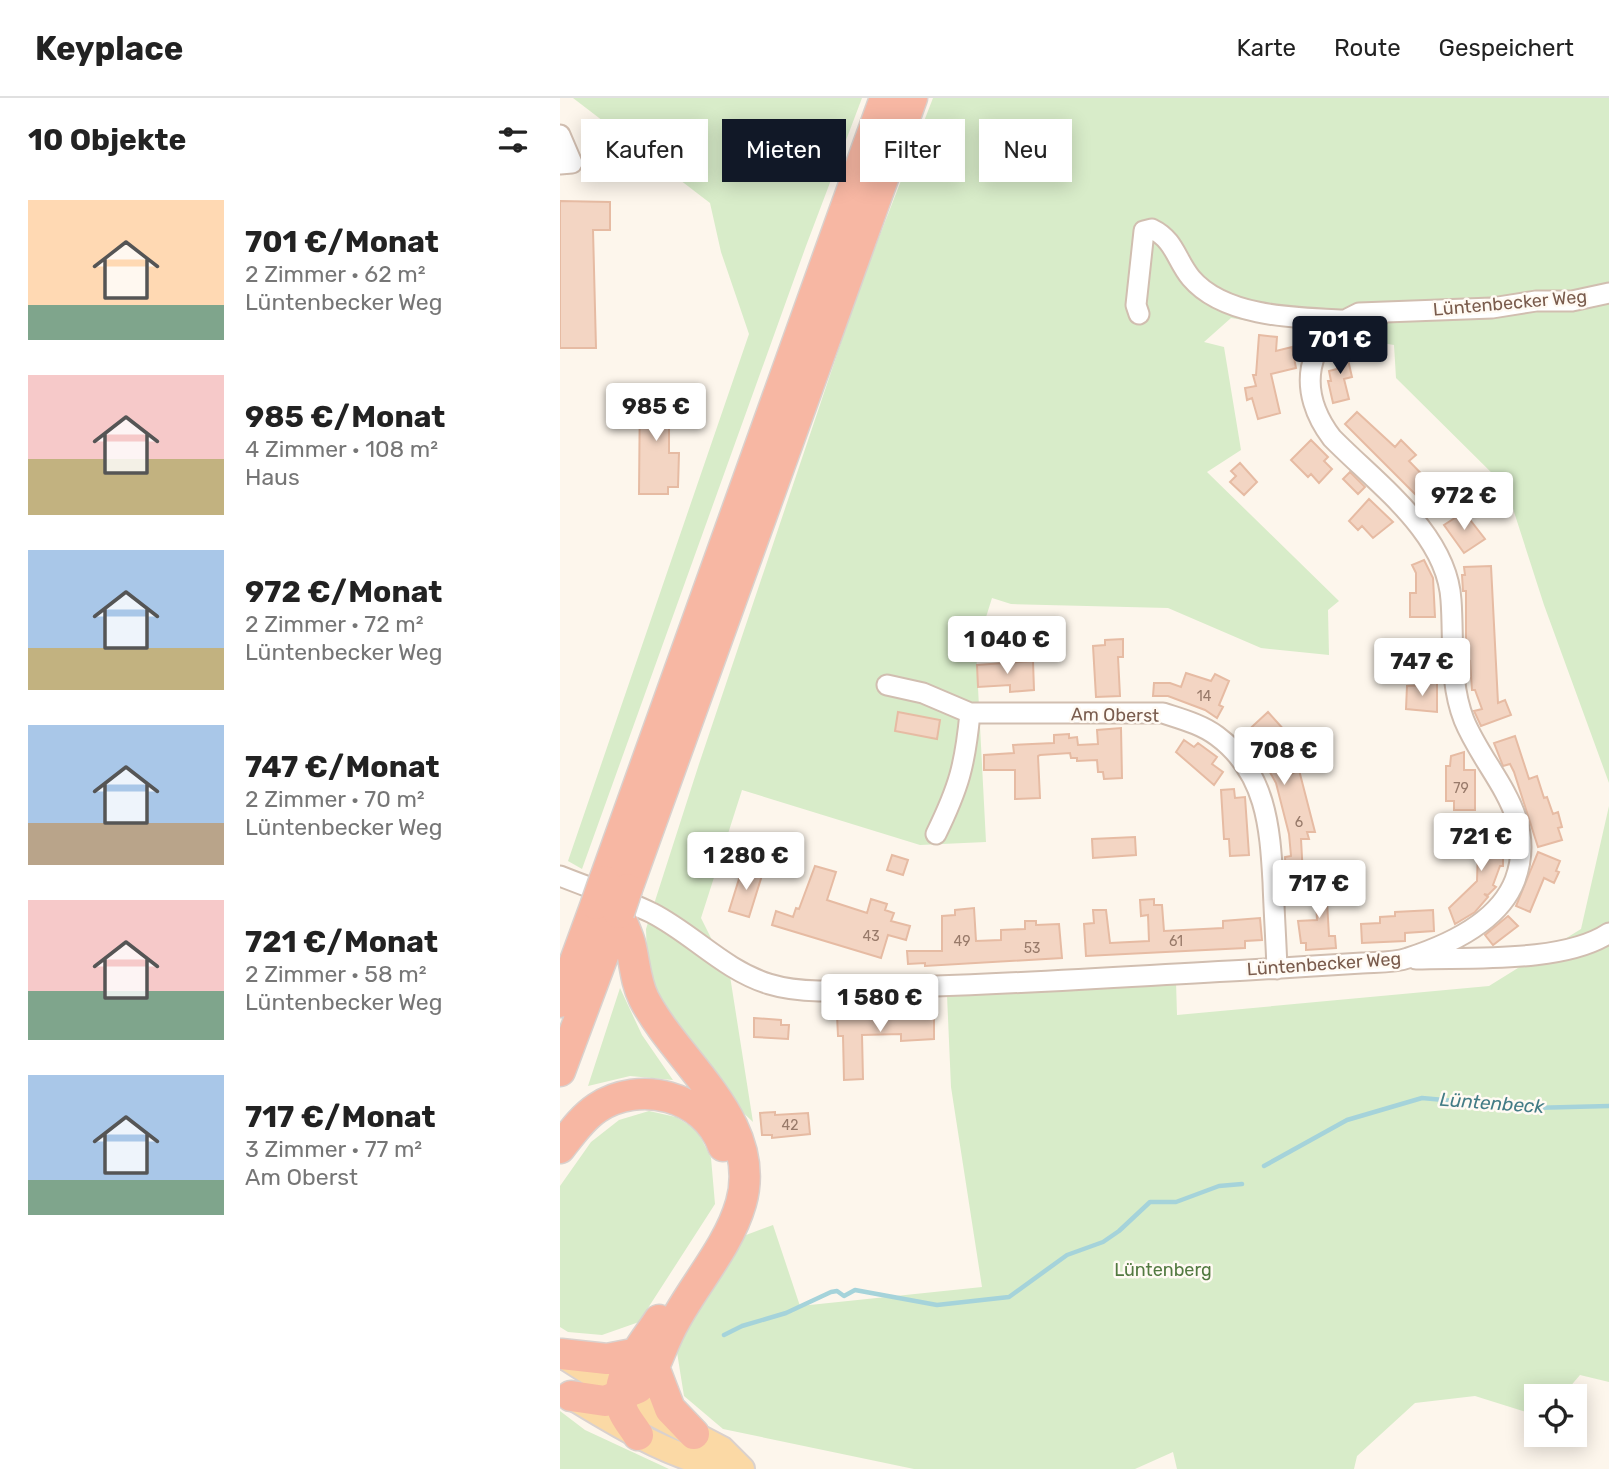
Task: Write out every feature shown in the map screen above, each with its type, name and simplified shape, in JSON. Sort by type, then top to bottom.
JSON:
[{"type":"highway","points":[[560,1071],[611,897],[885,98]]},
{"type":"highway","points":[[560,1002],[611,897],[912,98]]},
{"type":"highway","points":[[560,970],[611,897]]},
{"type":"highway","points":[[611,897],[630,943],[634,971],[643,998],[725,1111],[738,1143],[745,1172],[741,1203],[726,1238],[647,1360]]},
{"type":"highway","points":[[560,1148],[595,1109],[614,1098],[640,1093],[666,1096],[687,1104],[705,1118],[722,1142],[729,1167],[725,1205],[647,1360],[641,1386],[605,1401],[566,1392]]},
{"type":"highway","points":[[561,1354],[647,1360]]},
{"type":"highway","points":[[647,1360],[670,1409],[694,1434]]},
{"type":"highway","points":[[621,1395],[623,1411],[638,1435]]},
{"type":"main road","points":[[561,1354],[621,1395],[722,1449],[739,1469]]},
{"type":"main road","points":[[566,1392],[638,1435],[713,1467],[739,1469]]},
{"type":"street","points":[[560,135],[572,163],[560,163]]},
{"type":"street","points":[[1139,314],[1136,304],[1144,231],[1152,229],[1166,236],[1189,276],[1202,290],[1224,302],[1295,318],[1343,320]]},
{"type":"street","name":"Lüntenbecker Weg","points":[[560,876],[654,914],[732,967],[771,985],[812,990],[961,985],[1405,960],[1476,928],[1493,914],[1514,882],[1521,843],[1519,821],[1510,799],[1467,727],[1456,700],[1451,596],[1447,572],[1426,533],[1319,422],[1309,388],[1311,368],[1317,349],[1328,333],[1343,320],[1359,313],[1572,301],[1609,293]]},
{"type":"street","points":[[887,685],[923,693],[970,713],[965,758],[957,790],[936,834]]},
{"type":"street","name":"Am Oberst","points":[[970,713],[1163,713],[1190,722],[1217,736],[1240,758],[1257,784],[1265,805],[1270,828],[1277,969]]},
{"type":"street","points":[[1405,960],[1549,953],[1587,946],[1609,933]]},
{"type":"green space","points":[[573,98],[862,98],[846,140],[846,119],[722,119],[722,182],[830,182],[582,869],[568,861],[749,334],[721,252],[710,203],[683,182],[708,182],[708,119],[600,119]]},
{"type":"green space","points":[[933,98],[1609,98],[1609,783],[1544,605],[1506,487],[1396,378],[1394,345],[1231,318],[1204,342],[1224,347],[1241,450],[1207,472],[1339,601],[1328,610],[1329,655],[1261,648],[1168,608],[1011,604],[992,598],[976,649],[986,842],[920,845],[742,790],[701,918],[730,976],[753,1122],[716,1087],[648,987],[646,929],[859,289],[900,182],[965,182],[965,119],[925,119]]},
{"type":"green space","name":"Lüntenberg","points":[[1609,806],[1609,1382],[1580,1375],[1572,1384],[1524,1384],[1524,1411],[1475,1396],[1415,1403],[1357,1456],[1354,1469],[1177,1469],[1173,1452],[1135,1469],[914,1469],[723,1429],[684,1396],[676,1346],[746,1235],[773,1225],[800,1306],[982,1287],[951,1087],[947,995],[1176,981],[1177,1015],[1489,986],[1581,929]]},
{"type":"green space","points":[[620,988],[642,1035],[673,1080],[630,1076],[588,1086]]},
{"type":"green space","points":[[649,1111],[676,1117],[697,1130],[711,1158],[715,1204],[639,1322],[602,1335],[568,1332],[560,1327],[560,1186],[591,1142],[619,1120]]},
{"type":"green space","points":[[560,1411],[585,1430],[669,1469],[560,1469]]},
{"type":"building","points":[[560,201],[610,202],[610,230],[593,230],[596,348],[560,348]]},
{"type":"building","points":[[1259,335],[1277,337],[1276,351],[1292,347],[1296,368],[1271,374],[1280,413],[1258,419],[1252,398],[1247,400],[1245,388],[1256,386],[1253,375],[1256,375]]},
{"type":"building","points":[[1343,338],[1352,377],[1344,379],[1349,399],[1333,403],[1328,381],[1331,381],[1329,371],[1337,369],[1339,342]]},
{"type":"building","points":[[640,386],[669,386],[669,453],[679,453],[678,487],[668,487],[668,494],[639,494]]},
{"type":"building","points":[[1357,412],[1395,447],[1401,440],[1416,455],[1409,461],[1438,491],[1425,504],[1345,424]]},
{"type":"building","points":[[1311,440],[1328,457],[1324,461],[1332,469],[1319,483],[1311,474],[1308,477],[1291,460]]},
{"type":"building","points":[[1240,463],[1257,482],[1244,495],[1230,482],[1236,476],[1231,471]]},
{"type":"building","points":[[1350,472],[1365,487],[1358,494],[1343,479]]},
{"type":"building","points":[[1369,499],[1393,522],[1373,538],[1362,526],[1358,530],[1349,521]]},
{"type":"building","points":[[1464,512],[1485,539],[1464,553],[1444,525]]},
{"type":"building","points":[[1424,560],[1433,578],[1435,617],[1410,617],[1410,593],[1416,593],[1416,573],[1412,565]]},
{"type":"building","points":[[1491,566],[1498,703],[1505,700],[1511,715],[1481,726],[1474,711],[1482,709],[1475,690],[1472,690],[1470,661],[1466,662],[1466,591],[1463,591],[1462,575],[1465,575],[1464,567]]},
{"type":"building","points":[[1123,639],[1123,657],[1118,657],[1120,696],[1096,697],[1093,646],[1105,645],[1105,640]]},
{"type":"building","points":[[1033,661],[1034,690],[1010,692],[1010,685],[978,687],[977,665]]},
{"type":"building","points":[[1186,673],[1211,681],[1215,674],[1229,681],[1219,705],[1223,707],[1217,718],[1205,710],[1168,696],[1153,696],[1154,683],[1170,683],[1181,687]]},
{"type":"building","points":[[1437,683],[1437,712],[1406,709],[1407,686]]},
{"type":"building","points":[[898,712],[940,720],[937,739],[895,731]]},
{"type":"building","points":[[1268,712],[1294,741],[1278,755],[1290,775],[1299,770],[1315,832],[1307,832],[1309,839],[1301,839],[1303,876],[1286,877],[1285,857],[1291,856],[1289,834],[1276,783],[1262,758],[1242,736]]},
{"type":"building","points":[[1121,728],[1122,778],[1104,779],[1103,772],[1098,772],[1097,760],[1077,761],[1077,758],[1071,758],[1070,753],[1040,755],[1040,798],[1015,799],[1015,770],[984,770],[984,755],[1014,753],[1013,745],[1054,743],[1054,735],[1069,734],[1069,738],[1077,737],[1078,745],[1098,744],[1097,730]]},
{"type":"building","points":[[1515,736],[1529,779],[1537,776],[1553,814],[1558,812],[1562,827],[1558,828],[1562,840],[1538,847],[1514,772],[1510,764],[1503,766],[1494,743]]},
{"type":"building","points":[[1184,740],[1194,747],[1198,743],[1217,757],[1212,764],[1223,772],[1214,785],[1176,752]]},
{"type":"building","points":[[1464,752],[1464,770],[1475,770],[1475,810],[1454,810],[1454,801],[1446,801],[1446,766],[1450,766],[1451,756]]},
{"type":"building","points":[[1234,789],[1235,798],[1245,797],[1249,855],[1230,856],[1229,839],[1224,839],[1221,790]]},
{"type":"building","points":[[1473,825],[1495,826],[1495,842],[1503,842],[1503,866],[1500,866],[1493,885],[1496,887],[1488,895],[1484,894],[1488,897],[1475,912],[1455,924],[1449,908],[1477,881],[1478,848],[1473,848]]},
{"type":"building","points":[[1135,837],[1136,855],[1093,858],[1092,839]]},
{"type":"building","points":[[1538,852],[1560,861],[1556,871],[1559,872],[1554,883],[1544,878],[1530,912],[1516,906]]},
{"type":"building","points":[[892,855],[908,860],[903,875],[887,870]]},
{"type":"building","points":[[743,866],[763,872],[749,917],[729,911]]},
{"type":"building","points":[[815,866],[836,872],[827,900],[867,913],[871,899],[887,904],[885,910],[894,913],[891,921],[910,926],[906,940],[888,935],[881,958],[772,925],[776,911],[793,917],[796,908],[799,909]]},
{"type":"building","points":[[1334,881],[1335,901],[1327,901],[1329,936],[1335,936],[1336,948],[1306,950],[1306,943],[1301,943],[1298,921],[1317,920],[1315,882]]},
{"type":"building","points":[[1154,899],[1154,905],[1162,905],[1164,931],[1223,928],[1223,921],[1260,918],[1262,940],[1245,941],[1245,948],[1086,956],[1084,924],[1094,923],[1093,910],[1106,910],[1110,943],[1149,941],[1148,915],[1141,916],[1140,900]]},
{"type":"building","points":[[974,908],[976,941],[1001,940],[1001,930],[1025,929],[1025,921],[1036,921],[1036,925],[1059,924],[1062,958],[925,966],[925,963],[908,964],[907,951],[942,951],[942,916],[955,915],[955,910]]},
{"type":"building","points":[[1433,910],[1434,931],[1405,933],[1405,941],[1362,943],[1361,924],[1380,923],[1380,917],[1395,916],[1395,912]]},
{"type":"building","points":[[1508,916],[1518,926],[1493,945],[1485,935]]},
{"type":"building","points":[[934,1008],[934,1039],[901,1041],[901,1034],[862,1035],[863,1079],[844,1080],[843,1036],[838,1036],[837,1015],[915,1016],[915,1009]]},
{"type":"building","points":[[754,1018],[781,1020],[781,1025],[789,1025],[788,1039],[754,1037]]},
{"type":"building","points":[[775,1112],[775,1115],[808,1113],[810,1134],[772,1138],[772,1135],[762,1135],[760,1113]]},
{"type":"waterway","name":"Lüntenbeck","points":[[1264,1166],[1347,1120],[1422,1098],[1531,1108],[1609,1106]]},
{"type":"waterway","name":"Lüntenbeck","points":[[724,1335],[837,1291],[844,1296],[855,1290],[937,1305],[1009,1297],[1067,1255],[1103,1242],[1150,1202],[1176,1202],[1219,1186],[1242,1184]]}]
